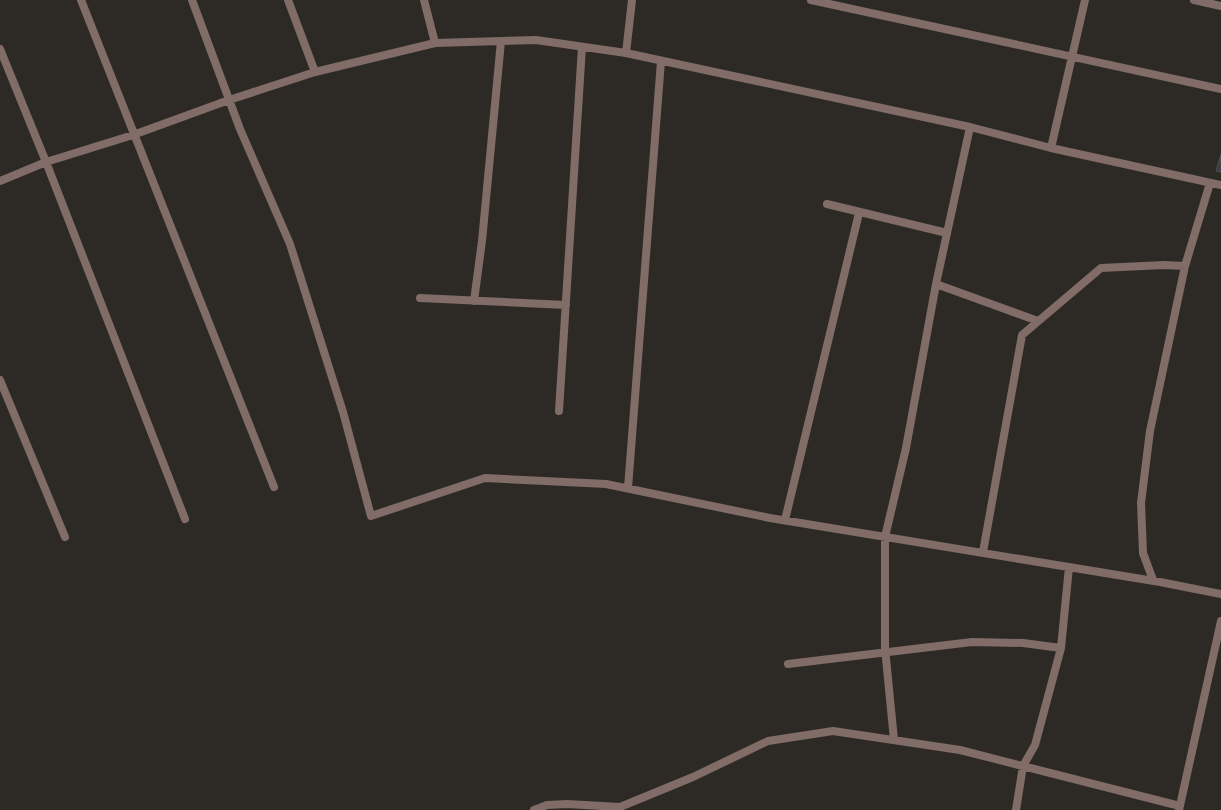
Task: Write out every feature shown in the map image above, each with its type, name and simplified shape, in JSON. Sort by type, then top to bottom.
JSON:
[{"type":"street","points":[[81,0],[133,135],[274,487]]},
{"type":"street","points":[[192,0],[229,100],[290,244],[344,412],[371,516],[485,478],[606,484],[785,520],[1153,580],[1221,594]]},
{"type":"street","points":[[288,0],[315,72]]},
{"type":"street","points":[[424,0],[435,42]]},
{"type":"street","points":[[626,53],[632,0]]},
{"type":"street","points":[[811,0],[1221,89]]},
{"type":"street","points":[[1051,148],[1085,0]]},
{"type":"street","points":[[1194,0],[1221,6]]},
{"type":"street","points":[[0,181],[46,162],[133,135],[229,100],[315,72],[435,42],[536,40],[626,53],[970,127],[1051,148],[1221,185]]},
{"type":"street","points":[[474,302],[482,241],[501,41]]},
{"type":"street","points":[[559,412],[582,47]]},
{"type":"street","points":[[0,49],[46,162],[185,518]]},
{"type":"street","points":[[628,488],[661,61]]},
{"type":"street","points":[[894,740],[886,651],[886,537],[906,448],[936,284],[970,127]]},
{"type":"street","points":[[1153,580],[1143,553],[1141,503],[1150,431],[1184,266],[1210,182]]},
{"type":"street","points":[[827,204],[859,213],[947,233]]},
{"type":"street","points":[[785,520],[859,213]]},
{"type":"street","points":[[983,552],[1022,335],[1101,268],[1164,265],[1184,266]]},
{"type":"street","points":[[936,284],[1038,321]]},
{"type":"street","points":[[420,298],[474,302],[566,305]]},
{"type":"street","points":[[0,380],[65,537]]},
{"type":"street","points":[[1016,810],[1023,766],[1035,745],[1061,648],[1070,567]]},
{"type":"street","points":[[534,810],[547,806],[567,804],[620,807],[693,777],[768,741],[833,731],[960,750],[1180,808],[1221,621]]},
{"type":"street","points":[[788,664],[886,651],[972,642],[1023,643],[1061,648]]},
{"type":"building","points":[[1221,154],[1221,172],[1216,171]]}]
